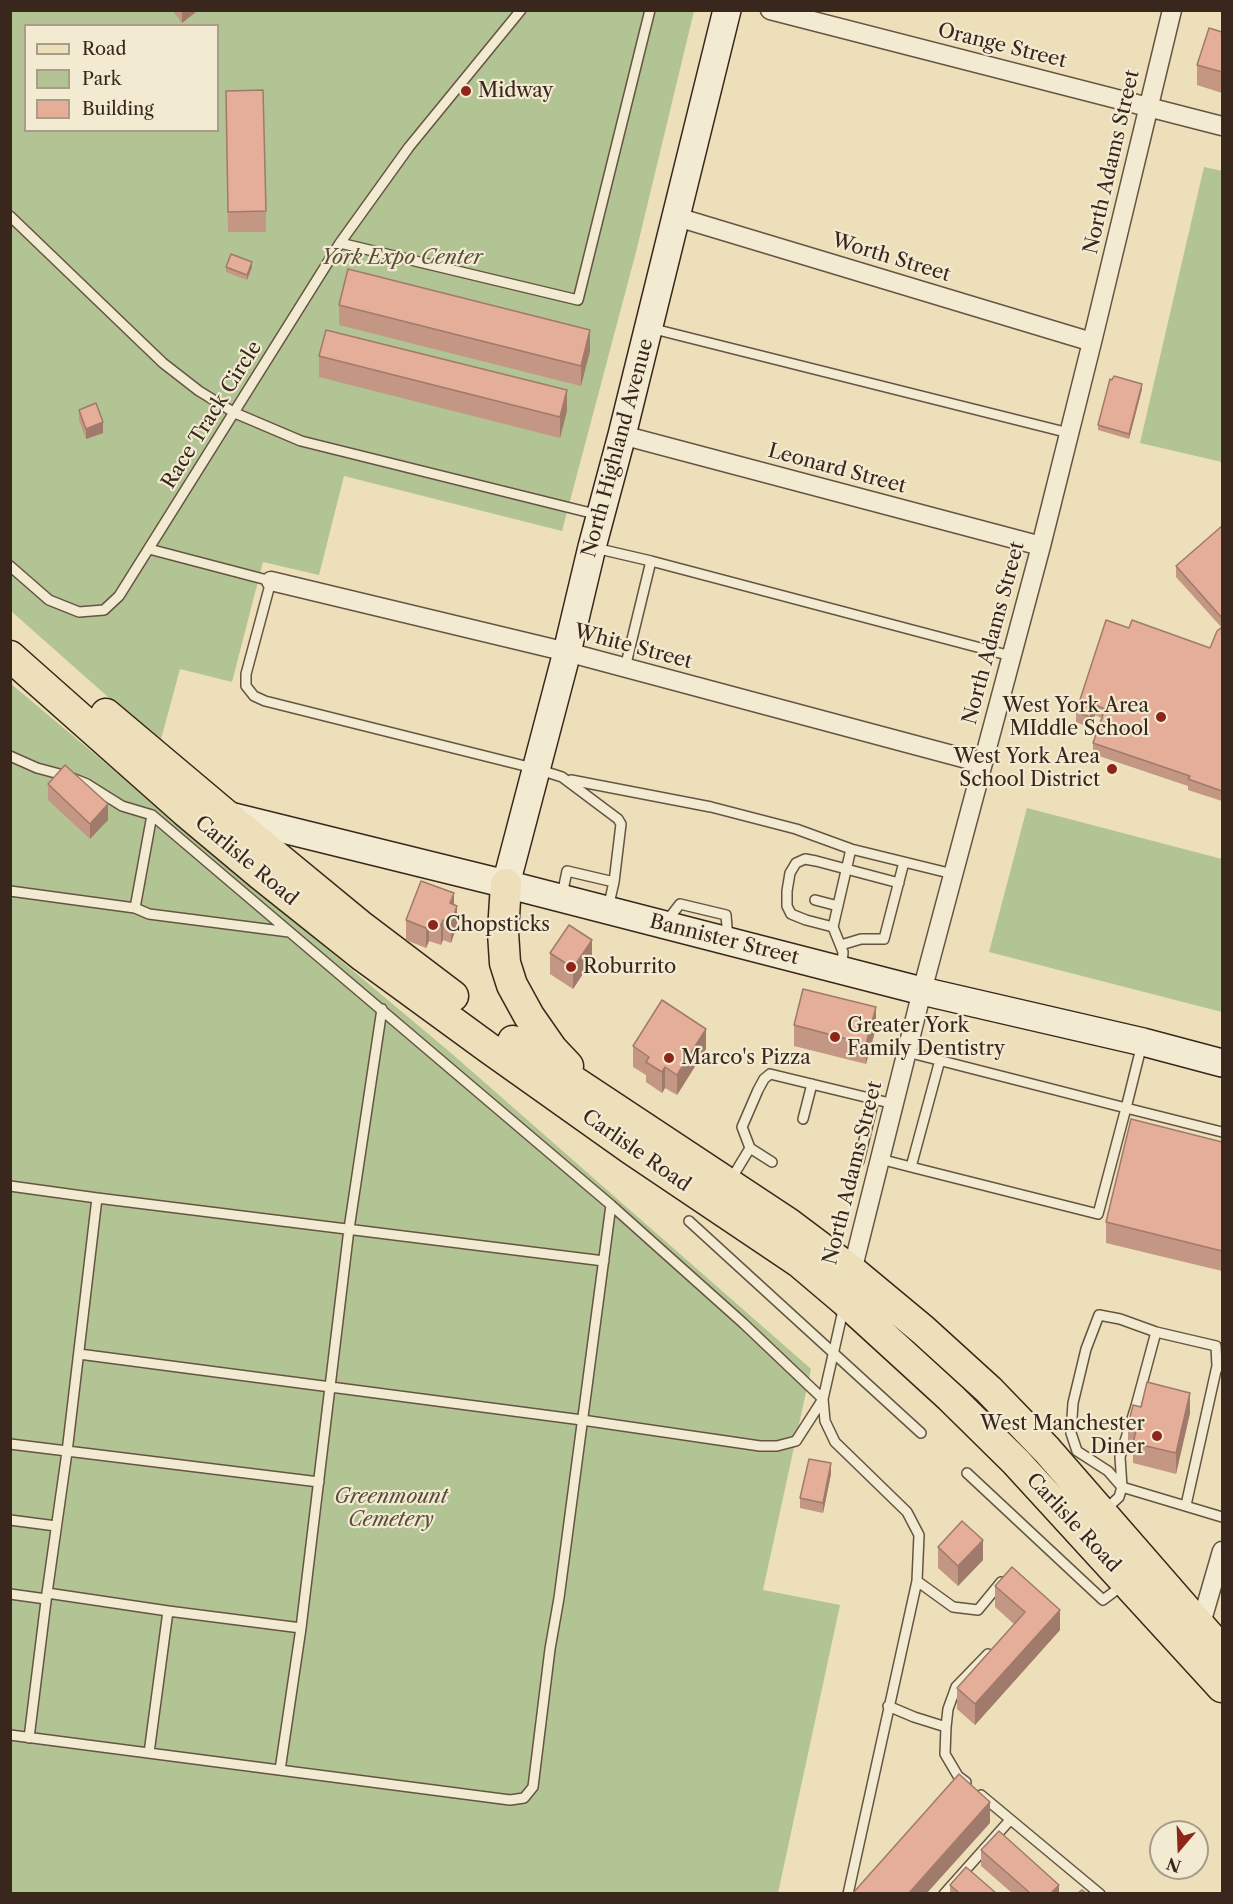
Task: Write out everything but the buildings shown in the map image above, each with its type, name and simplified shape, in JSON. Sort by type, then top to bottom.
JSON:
[{"type":"main road","name":"Carlisle Road","points":[[10,632],[226,815],[362,927],[436,984],[523,1047],[788,1223],[852,1271],[923,1330],[989,1390],[1047,1450],[1222,1651]]},
{"type":"main road","name":"Carlisle Road","points":[[10,656],[252,867],[364,957],[632,1149],[799,1262],[845,1301],[950,1396],[1016,1462],[1222,1687]]},
{"type":"main road","points":[[105,739],[187,801],[205,810],[226,815]]},
{"type":"main road","points":[[506,884],[503,932],[505,963],[512,985],[529,1016],[552,1049],[603,1101]]},
{"type":"street","name":"North Highland Avenue","points":[[506,884],[622,435],[727,10]]},
{"type":"street","name":"Orange Street","points":[[770,10],[1222,126]]},
{"type":"street","name":"North Adams Street","points":[[845,1301],[922,991],[1041,546],[1172,10]]},
{"type":"street","name":"Worth Street","points":[[677,217],[1092,342]]},
{"type":"street","name":"Leonard Street","points":[[622,435],[1041,546]]},
{"type":"street","name":"White Street","points":[[271,581],[567,652],[982,763]]},
{"type":"street","name":"Bannister Street","points":[[226,815],[728,942],[841,958],[922,991],[1143,1042],[1222,1063]]},
{"type":"street","points":[[1200,1627],[1222,1551]]},
{"type":"lane","name":"Race Track Circle","points":[[10,566],[49,600],[79,612],[104,610],[119,596],[340,243],[409,147],[521,10]]},
{"type":"lane","points":[[340,243],[578,300],[650,10]]},
{"type":"lane","points":[[10,216],[164,363],[199,391],[235,413],[301,441],[601,515]]},
{"type":"lane","points":[[649,328],[1069,433]]},
{"type":"lane","points":[[592,548],[651,561],[1011,656]]},
{"type":"lane","points":[[149,549],[271,581],[246,674],[246,686],[254,696],[265,701],[537,769],[566,779],[711,807],[796,830],[851,849],[953,873]]},
{"type":"lane","points":[[625,668],[651,561]]},
{"type":"lane","points":[[10,756],[37,768],[87,784],[122,806],[152,815],[611,1205],[743,1323],[823,1399]]},
{"type":"lane","points":[[566,779],[618,819],[621,824],[615,882],[608,911]]},
{"type":"lane","points":[[135,908],[152,815]]},
{"type":"lane","points":[[841,958],[834,927],[851,849]]},
{"type":"lane","points":[[834,927],[791,914],[787,906],[787,891],[790,873],[796,863],[805,859],[899,883]]},
{"type":"lane","points":[[841,958],[861,939],[884,939],[904,862]]},
{"type":"lane","points":[[561,898],[567,871],[615,882]]},
{"type":"lane","points":[[10,891],[135,908],[149,914],[291,932]]},
{"type":"lane","points":[[787,891],[798,895]]},
{"type":"lane","points":[[815,900],[838,906]]},
{"type":"lane","points":[[280,1770],[301,1628],[349,1229],[382,1009]]},
{"type":"lane","points":[[863,1144],[911,1167],[1098,1214],[1143,1042]]},
{"type":"lane","points":[[907,1052],[1222,1132]]},
{"type":"lane","points":[[911,1167],[940,1060]]},
{"type":"lane","points":[[772,1162],[750,1148],[742,1127],[758,1090],[770,1074],[894,1104]]},
{"type":"lane","points":[[803,1119],[812,1084]]},
{"type":"lane","points":[[859,1161],[874,1099]]},
{"type":"lane","points":[[728,1183],[750,1148]]},
{"type":"lane","points":[[10,1186],[604,1261]]},
{"type":"lane","points":[[29,1738],[67,1452],[97,1198]]},
{"type":"lane","points":[[10,1735],[510,1800],[524,1798],[533,1787],[544,1713],[550,1649],[559,1598],[611,1205]]},
{"type":"lane","points":[[688,1221],[921,1433]]},
{"type":"lane","points":[[845,1301],[823,1399],[825,1422],[835,1442],[907,1512],[919,1535],[917,1581],[848,1893]]},
{"type":"lane","points":[[1186,1505],[1220,1367],[1216,1346],[1156,1332],[1120,1319],[1100,1316],[1086,1349],[1073,1402],[1071,1433],[1077,1451],[1108,1471],[1122,1487],[1222,1517]]},
{"type":"lane","points":[[1102,1513],[1119,1497],[1122,1487],[1120,1457],[1156,1332]]},
{"type":"lane","points":[[79,1354],[582,1420],[760,1446],[777,1446],[796,1442],[823,1399]]},
{"type":"lane","points":[[10,1444],[319,1482]]},
{"type":"lane","points":[[967,1473],[1103,1600],[1128,1582]]},
{"type":"lane","points":[[10,1520],[56,1526]]},
{"type":"lane","points":[[917,1581],[953,1607],[978,1610],[1001,1582]]},
{"type":"lane","points":[[10,1594],[47,1596],[301,1628]]},
{"type":"lane","points":[[149,1753],[168,1611]]},
{"type":"lane","points":[[992,1649],[956,1687],[948,1709],[945,1754],[958,1776],[1100,1893]]},
{"type":"lane","points":[[888,1706],[946,1727]]},
{"type":"lane","points":[[950,1785],[958,1776]]},
{"type":"lane","points":[[944,1893],[970,1872],[1010,1820]]},
{"type":"lane","points":[[1079,1893],[1088,1884]]},
{"type":"lane","points":[[852,1893],[860,1885]]},
{"type":"green space","name":"York Expo Center","points":[[11,11],[694,11],[636,252],[562,531],[344,476],[319,575],[263,562],[232,682],[180,669],[160,743],[11,611]]},
{"type":"green space","points":[[1204,167],[1222,171],[1222,462],[1140,443]]},
{"type":"green space","name":"Greenmount Cemetery","points":[[10,683],[451,1053],[811,1369],[763,1590],[840,1605],[778,1893],[11,1893]]},
{"type":"green space","points":[[1027,808],[1222,859],[1222,1012],[989,952]]},
{"type":"place","name":"Midway","points":[[466,91]]},
{"type":"place","name":"West York Area MIddle School","points":[[1161,717]]},
{"type":"place","name":"West York Area School District","points":[[1112,769]]},
{"type":"place","name":"Chopsticks","points":[[433,925]]},
{"type":"place","name":"Roburrito","points":[[571,967]]},
{"type":"place","name":"Greater York Family Dentistry","points":[[835,1037]]},
{"type":"place","name":"Marco's Pizza","points":[[669,1058]]},
{"type":"place","name":"West Manchester Diner","points":[[1157,1436]]}]
